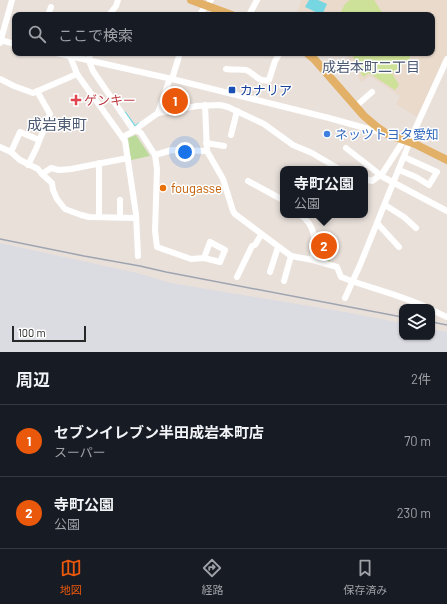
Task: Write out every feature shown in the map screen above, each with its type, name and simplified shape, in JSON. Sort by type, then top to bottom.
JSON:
[{"type":"main road","points":[[191,0],[209,3],[226,12]]},
{"type":"main road","points":[[310,56],[368,120],[387,134],[407,141],[447,160]]},
{"type":"street","points":[[12,0],[0,41],[12,43]]},
{"type":"street","points":[[111,12],[118,0]]},
{"type":"street","points":[[251,12],[257,0]]},
{"type":"street","points":[[202,12],[209,3]]},
{"type":"street","points":[[49,12],[51,7]]},
{"type":"street","points":[[70,56],[171,78],[387,134]]},
{"type":"street","points":[[70,56],[77,74],[123,137],[128,158],[136,218],[138,256]]},
{"type":"street","points":[[90,56],[89,61],[93,71],[132,128],[141,133],[155,154],[157,169],[155,231],[157,247],[191,258],[204,258]]},
{"type":"street","points":[[158,113],[179,56]]},
{"type":"street","points":[[226,69],[245,70],[258,79],[269,80],[278,56]]},
{"type":"street","points":[[368,180],[372,181],[381,175],[407,141],[444,72],[447,59]]},
{"type":"street","points":[[0,79],[33,93],[77,74]]},
{"type":"street","points":[[28,164],[50,114],[37,91]]},
{"type":"street","points":[[220,105],[223,92]]},
{"type":"street","points":[[356,106],[372,92]]},
{"type":"street","points":[[123,137],[136,130],[158,113],[205,105],[220,105],[237,111],[264,124],[293,145],[312,153],[333,166]]},
{"type":"street","points":[[205,105],[206,151],[223,179],[235,214],[291,256],[313,260],[337,267],[341,277],[406,298],[419,304]]},
{"type":"street","points":[[232,135],[237,111]]},
{"type":"street","points":[[364,128],[368,127],[368,120]]},
{"type":"street","points":[[11,152],[20,132],[39,140]]},
{"type":"street","points":[[345,298],[399,170],[404,157],[407,141]]},
{"type":"street","points":[[206,143],[224,146]]},
{"type":"street","points":[[0,147],[11,152],[20,160],[33,166],[42,174],[52,184],[57,199],[65,209],[89,217],[99,216],[136,218]]},
{"type":"street","points":[[346,148],[393,183],[447,211]]},
{"type":"street","points":[[155,154],[172,150],[206,151]]},
{"type":"street","points":[[399,170],[430,185],[437,172],[404,157]]},
{"type":"street","points":[[42,174],[51,168],[65,170],[128,158]]},
{"type":"street","points":[[324,166],[326,162]]},
{"type":"street","points":[[99,163],[99,216]]},
{"type":"street","points":[[248,181],[280,198]]},
{"type":"street","points":[[120,200],[120,218]]},
{"type":"street","points":[[385,205],[404,217],[416,228]]},
{"type":"street","points":[[305,218],[314,234],[313,260]]},
{"type":"street","points":[[377,223],[399,247]]},
{"type":"street","points":[[238,278],[252,246],[255,245],[261,235]]},
{"type":"street","points":[[270,272],[278,247]]},
{"type":"street","points":[[284,281],[291,256]]},
{"type":"street","points":[[435,311],[447,316]]},
{"type":"shaded area","points":[[302,0],[447,0],[447,53],[417,117],[396,104],[400,96],[370,76],[361,82],[347,56],[435,56],[435,12],[297,12]]},
{"type":"shaded area","points":[[0,243],[137,273],[171,283],[399,322],[399,340],[435,340],[435,330],[447,332],[447,352],[0,352]]},
{"type":"green space","points":[[350,0],[374,0],[382,12],[341,12],[345,4]]},
{"type":"green space","points":[[352,56],[410,56],[410,59],[392,73],[399,85],[395,90],[369,73],[363,77]]},
{"type":"green space","points":[[136,135],[150,156],[131,160],[128,138]]},
{"type":"green space","points":[[332,233],[334,235],[330,262],[316,256],[317,235],[329,235]]},
{"type":"water","points":[[309,0],[318,0],[327,4],[323,12],[316,12],[305,7]]},
{"type":"waterway","points":[[125,112],[135,126],[139,123]]},
{"type":"railway","points":[[0,239],[399,316]]},
{"type":"railway","points":[[435,323],[447,325]]},
{"type":"place","name":"カナリア","points":[[232,90]]},
{"type":"place","name":"ゲンキー","points":[[76,100]]},
{"type":"place","name":"セブンイレブン半田成岩本町店","points":[[175,101]]},
{"type":"place","name":"ネッツトヨタ愛知","points":[[327,134]]},
{"type":"place","name":"fougasse","points":[[163,188]]},
{"type":"place","name":"寺町公園","points":[[324,246]]},
{"type":"district","name":"成岩本町二丁目","points":[[371,67]]},
{"type":"district","name":"成岩東町","points":[[57,125]]}]
